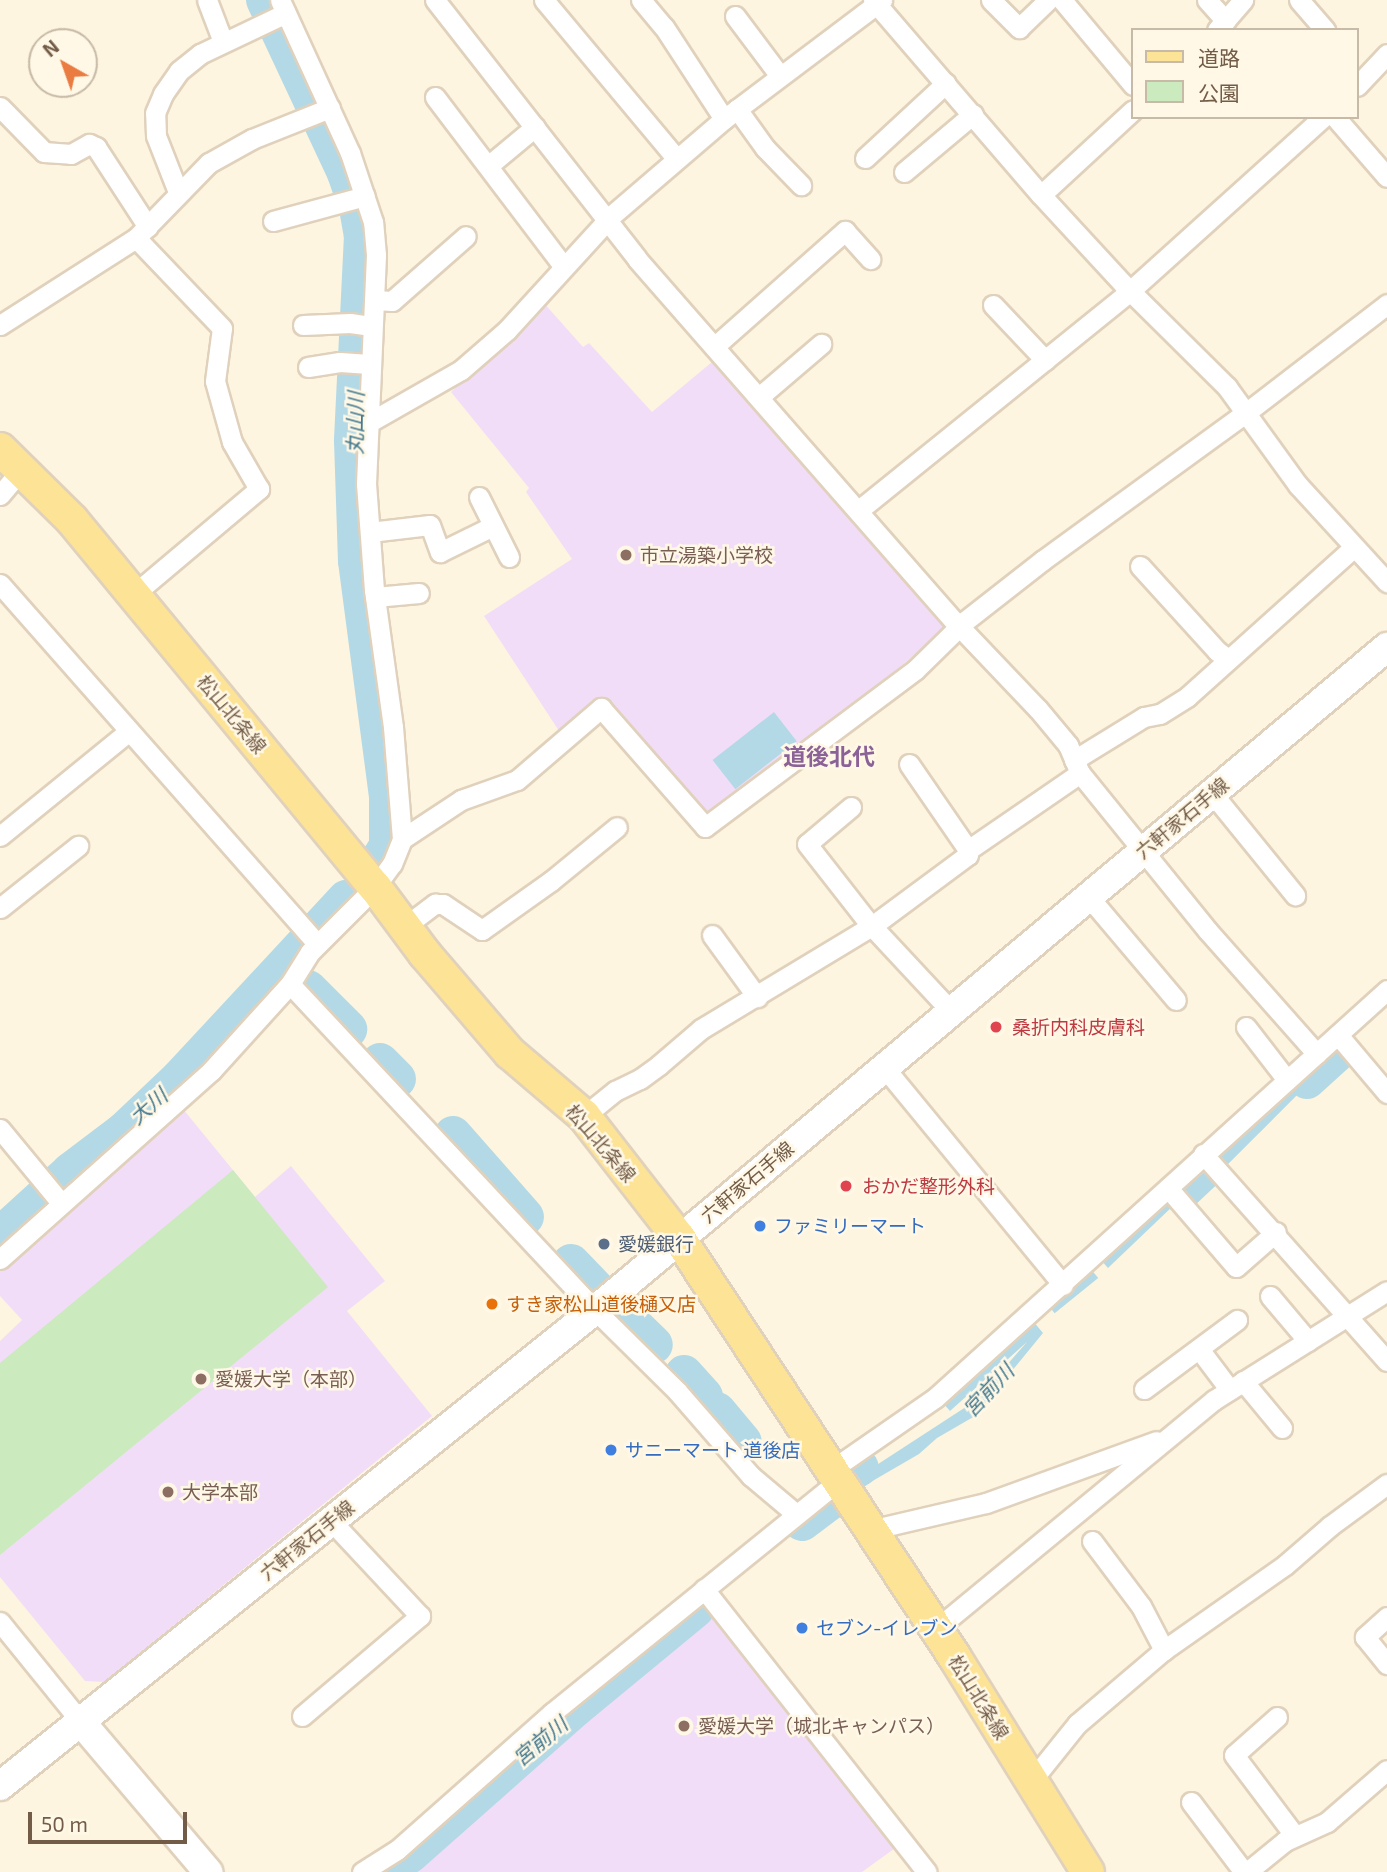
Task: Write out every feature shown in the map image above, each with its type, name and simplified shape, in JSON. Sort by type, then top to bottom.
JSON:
[{"type":"main road","name":"松山北条線","points":[[11,459],[72,520],[510,1053],[584,1116],[679,1238],[936,1629],[1088,1872]]},
{"type":"main road","name":"六軒家石手線","points":[[0,1786],[595,1310],[1387,647]]},
{"type":"main road","points":[[81,1722],[208,1872]]},
{"type":"street","points":[[207,0],[223,42]]},
{"type":"street","points":[[435,0],[607,221],[961,627],[1038,709],[1068,746],[1077,766],[1208,931],[1317,1054]]},
{"type":"street","points":[[544,0],[677,159]]},
{"type":"street","points":[[641,0],[731,114],[801,185]]},
{"type":"street","points":[[991,0],[1019,28],[1048,0]]},
{"type":"street","points":[[1062,0],[1132,84]]},
{"type":"street","points":[[1207,0],[1222,25],[1244,0]]},
{"type":"street","points":[[1299,0],[1323,28]]},
{"type":"street","points":[[368,423],[461,370],[506,330],[607,221],[731,114],[877,1],[1041,195],[1247,412],[1298,485],[1387,582]]},
{"type":"street","points":[[0,1259],[211,1071],[290,984],[313,940],[374,887],[392,864],[402,839],[393,727],[375,597],[366,484],[368,423],[361,364],[362,325],[374,300],[376,255],[373,222],[359,198],[329,108],[278,13],[200,54],[179,72],[163,94],[155,113],[156,136],[178,192]]},
{"type":"street","points":[[735,16],[780,76]]},
{"type":"street","points":[[1360,77],[1387,54]]},
{"type":"street","points":[[865,158],[946,83]]},
{"type":"street","points":[[435,97],[564,267]]},
{"type":"street","points":[[0,325],[142,232],[178,192],[219,157],[329,108]]},
{"type":"street","points":[[1041,195],[1132,111]]},
{"type":"street","points":[[904,172],[972,114]]},
{"type":"street","points":[[3,117],[44,152],[71,154],[89,145],[96,147],[142,232],[222,328],[215,381],[232,442],[258,489],[133,595]]},
{"type":"street","points":[[859,510],[1130,290],[1321,119]]},
{"type":"street","points":[[1337,119],[1387,177]]},
{"type":"street","points":[[488,166],[535,127]]},
{"type":"street","points":[[274,221],[359,198]]},
{"type":"street","points":[[715,346],[845,230],[870,259]]},
{"type":"street","points":[[374,300],[393,300],[466,236]]},
{"type":"street","points":[[402,839],[461,800],[517,780],[601,708],[705,827],[811,744],[864,710],[915,670],[961,627],[1043,560],[1247,412],[1387,304]]},
{"type":"street","points":[[993,305],[1045,360]]},
{"type":"street","points":[[303,325],[362,325]]},
{"type":"street","points":[[759,397],[821,344]]},
{"type":"street","points":[[308,367],[361,364]]},
{"type":"street","points":[[0,495],[11,459]]},
{"type":"street","points":[[479,497],[509,557]]},
{"type":"street","points":[[370,532],[430,525],[440,552],[493,526]]},
{"type":"street","points":[[968,850],[1144,717],[1160,714],[1178,704],[1354,547]]},
{"type":"street","points":[[1140,566],[1217,651],[1228,659]]},
{"type":"street","points":[[0,584],[313,940]]},
{"type":"street","points":[[375,597],[419,593]]},
{"type":"street","points":[[0,836],[128,732]]},
{"type":"street","points":[[584,1116],[615,1091],[650,1072],[701,1029],[872,926],[968,855],[968,850],[909,764]]},
{"type":"street","points":[[1212,793],[1295,895]]},
{"type":"street","points":[[851,807],[807,844],[872,926],[951,1011]]},
{"type":"street","points":[[404,927],[435,904],[443,904],[482,930],[551,881],[617,827]]},
{"type":"street","points":[[0,908],[78,846]]},
{"type":"street","points":[[1088,896],[1176,1000]]},
{"type":"street","points":[[712,935],[757,997]]},
{"type":"street","points":[[290,984],[595,1310],[677,1391],[751,1476],[795,1513]]},
{"type":"street","points":[[362,1872],[397,1850],[552,1713],[795,1513],[834,1475],[935,1398],[1387,990]]},
{"type":"street","points":[[1246,1027],[1287,1080]]},
{"type":"street","points":[[1338,1035],[1387,1093]]},
{"type":"street","points":[[884,1067],[1063,1285]]},
{"type":"street","points":[[0,1129],[60,1203]]},
{"type":"street","points":[[1203,1154],[1387,1361]]},
{"type":"street","points":[[1168,1188],[1236,1267],[1276,1233]]},
{"type":"street","points":[[936,1629],[1169,1436],[1237,1386],[1387,1291]]},
{"type":"street","points":[[1270,1296],[1308,1341]]},
{"type":"street","points":[[1144,1390],[1237,1320]]},
{"type":"street","points":[[1199,1349],[1282,1428]]},
{"type":"street","points":[[870,1530],[986,1503],[1169,1436]]},
{"type":"street","points":[[1032,1780],[1077,1724],[1164,1650],[1285,1565],[1330,1525],[1387,1485]]},
{"type":"street","points":[[302,1716],[420,1616],[331,1521]]},
{"type":"street","points":[[1092,1541],[1142,1606],[1164,1650]]},
{"type":"street","points":[[704,1589],[928,1872]]},
{"type":"street","points":[[1387,1618],[1365,1637],[1387,1664]]},
{"type":"street","points":[[0,1622],[81,1722]]},
{"type":"street","points":[[1277,1717],[1234,1755],[1295,1836]]},
{"type":"street","points":[[1191,1802],[1245,1872],[1295,1836],[1327,1822],[1387,1770]]},
{"type":"shaded area","points":[[543,302],[583,347],[589,343],[652,412],[718,357],[948,627],[859,701],[700,819],[602,701],[561,734],[484,616],[572,559],[526,492],[529,488],[451,392]]},
{"type":"shaded area","name":"愛媛大学（本部）","points":[[183,1109],[255,1197],[291,1166],[385,1281],[347,1311],[432,1416],[104,1682],[85,1681],[0,1577],[0,1341],[22,1320],[0,1296],[0,1269]]},
{"type":"shaded area","name":"愛媛大学（城北キャンパス）","points":[[712,1607],[898,1846],[862,1872],[382,1872]]},
{"type":"green space","points":[[233,1170],[328,1287],[0,1555],[0,1363]]},
{"type":"water","points":[[774,712],[797,741],[735,789],[713,760]]},
{"type":"water","points":[[1290,1088],[1297,1095],[1226,1166],[1219,1159]]},
{"type":"water","points":[[1169,1198],[1174,1205],[1108,1268],[1100,1259]]},
{"type":"water","points":[[1090,1268],[1098,1278],[1055,1313],[1046,1303]]},
{"type":"water","points":[[1033,1321],[1043,1333],[975,1416],[937,1438],[919,1454],[857,1490],[852,1481],[975,1401],[1027,1342],[950,1411],[942,1402]]},
{"type":"waterway","name":"丸山川","points":[[265,0],[346,173],[358,208],[363,235],[353,441],[357,561],[388,797],[388,846],[378,862]]},
{"type":"waterway","name":"大川","points":[[0,1236],[70,1172],[124,1131],[179,1079],[346,899]]},
{"type":"waterway","name":"大川","points":[[308,989],[348,1029]]},
{"type":"waterway","name":"宮前川","points":[[1307,1080],[1340,1050]]},
{"type":"waterway","name":"大川","points":[[380,1062],[397,1079]]},
{"type":"waterway","name":"大川","points":[[453,1135],[525,1217]]},
{"type":"waterway","name":"宮前川","points":[[1180,1193],[1206,1169]]},
{"type":"waterway","name":"大川","points":[[571,1263],[596,1289]]},
{"type":"waterway","name":"大川","points":[[620,1312],[654,1345]]},
{"type":"waterway","name":"大川","points":[[684,1374],[704,1396]]},
{"type":"waterway","name":"大川","points":[[717,1411],[743,1442]]},
{"type":"waterway","name":"大川","points":[[852,1472],[860,1467]]},
{"type":"waterway","name":"宮前川","points":[[802,1522],[838,1495]]},
{"type":"waterway","name":"宮前川","points":[[384,1872],[410,1854],[575,1708],[695,1609]]},
{"type":"place","name":"市立湯築小学校","points":[[626,555]]},
{"type":"place","name":"桑折内科皮膚科","points":[[996,1027]]},
{"type":"place","name":"おかだ整形外科","points":[[846,1186]]},
{"type":"place","name":"ファミリーマート","points":[[760,1226]]},
{"type":"place","name":"愛媛銀行","points":[[604,1244]]},
{"type":"place","name":"すき家松山道後樋又店","points":[[492,1304]]},
{"type":"place","name":"愛媛大学（本部）","points":[[201,1379]]},
{"type":"place","name":"サニーマート 道後店","points":[[611,1450]]},
{"type":"place","name":"大学本部","points":[[168,1492]]},
{"type":"place","name":"セブン-イレブン","points":[[802,1628]]},
{"type":"place","name":"愛媛大学（城北キャンパス）","points":[[684,1726]]},
{"type":"district","name":"道後北代","points":[[829,756]]}]
